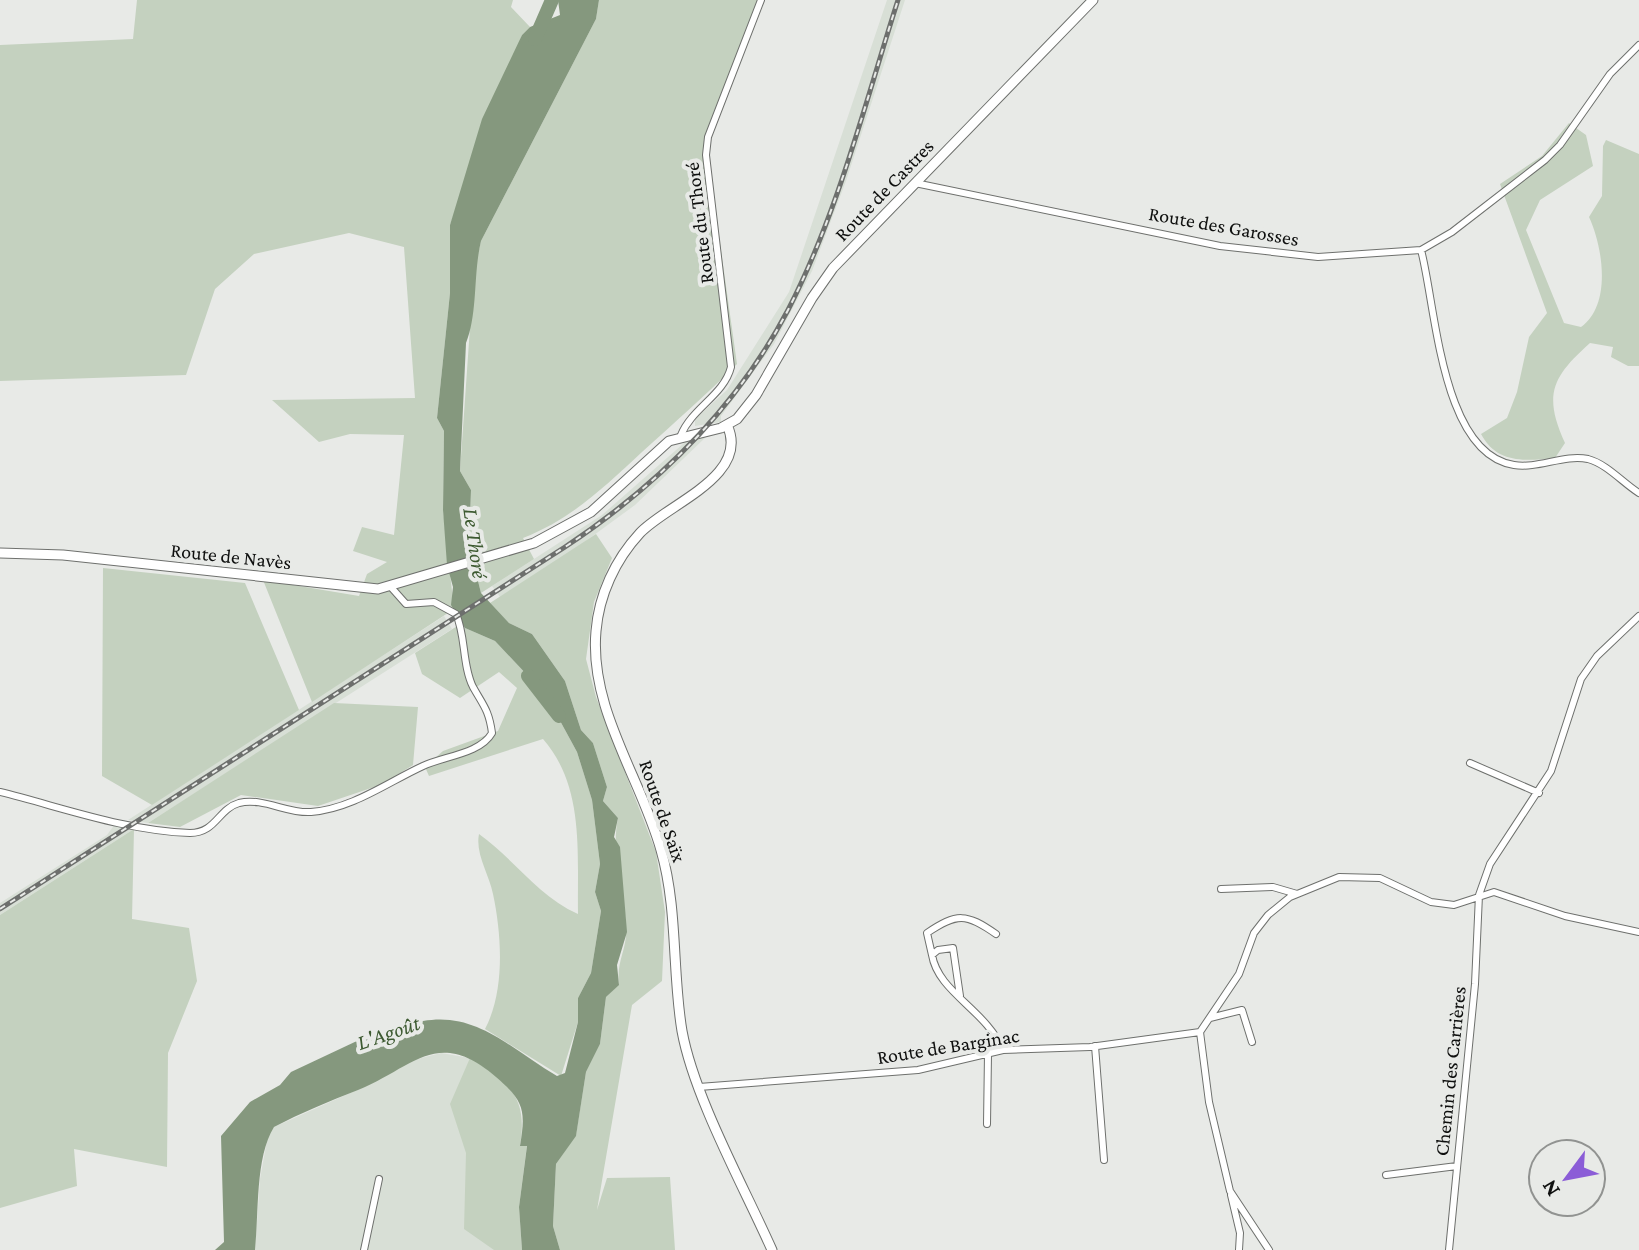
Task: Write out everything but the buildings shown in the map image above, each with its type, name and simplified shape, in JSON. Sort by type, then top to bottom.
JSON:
[{"type":"main road","name":"Route de Castres","points":[[727,425],[756,395],[822,282],[1093,0]]},
{"type":"main road","points":[[681,435],[727,425]]},
{"type":"main road","name":"Route de Saïx","points":[[727,425],[731,450],[721,472],[650,523],[617,563],[599,609],[595,642],[604,702],[653,826],[666,870],[681,1023],[699,1087],[772,1250]]},
{"type":"main road","name":"Route de Navès","points":[[0,553],[63,555],[354,587],[390,586],[490,558],[571,526],[609,498],[660,447],[681,435]]},
{"type":"street","name":"Route du Thoré","points":[[681,435],[692,415],[725,381],[731,367],[706,155],[708,137],[761,0]]},
{"type":"street","name":"Route des Garosses","points":[[915,183],[1220,246],[1318,257],[1421,250],[1452,232],[1545,160],[1560,145],[1610,74],[1639,45]]},
{"type":"street","points":[[1421,250],[1452,398],[1465,425],[1480,444],[1509,465],[1589,460],[1639,493]]},
{"type":"street","points":[[0,792],[150,830],[194,833],[209,829],[237,804],[251,802],[313,812],[387,787],[420,767],[488,739],[492,733],[490,718],[484,700],[473,687],[456,614],[434,602],[406,604],[390,586]]},
{"type":"street","name":"Chemin des Carrières","points":[[1449,1250],[1475,984],[1479,895],[1490,864],[1551,771],[1581,679],[1597,656],[1639,616]]},
{"type":"street","points":[[1470,763],[1539,793]]},
{"type":"street","points":[[1239,1250],[1240,1233],[1209,1102],[1200,1032],[1239,974],[1254,933],[1268,915],[1297,894],[1339,877],[1380,878],[1431,902],[1454,905],[1494,892],[1565,916],[1639,932]]},
{"type":"street","points":[[1221,889],[1273,887],[1297,894]]},
{"type":"street","points":[[996,934],[966,918],[950,917],[927,933],[941,980],[982,1016],[1003,1050]]},
{"type":"street","points":[[932,955],[938,950],[953,948],[960,996]]},
{"type":"street","points":[[1210,1018],[1242,1010],[1252,1042]]},
{"type":"street","name":"Route de Barginac","points":[[699,1087],[918,1070],[1003,1050],[1095,1046],[1200,1032]]},
{"type":"street","points":[[1095,1046],[1104,1160]]},
{"type":"street","points":[[987,1124],[988,1054]]},
{"type":"street","points":[[1386,1175],[1457,1166]]},
{"type":"street","points":[[364,1250],[379,1179]]},
{"type":"street","points":[[1230,1191],[1269,1250]]},
{"type":"shaded area","points":[[137,0],[513,0],[511,7],[530,27],[522,35],[450,225],[450,293],[437,418],[444,431],[443,510],[454,609],[312,702],[263,580],[359,596],[367,574],[387,562],[353,551],[362,527],[394,535],[404,435],[350,434],[319,442],[272,400],[415,398],[404,247],[349,233],[254,254],[215,289],[186,375],[0,381],[0,45],[133,39]]},
{"type":"shaded area","points":[[558,0],[599,0],[596,19],[481,241],[472,319],[466,343],[460,471],[471,490],[469,545],[481,593],[509,623],[532,634],[565,681],[581,730],[593,743],[607,787],[603,801],[618,818],[614,837],[620,847],[627,932],[617,965],[619,985],[606,997],[600,1044],[586,1072],[576,1136],[556,1164],[553,1226],[560,1250],[522,1250],[519,1207],[527,1146],[520,1146],[523,1123],[517,1100],[505,1085],[475,1062],[457,1054],[441,1053],[410,1063],[274,1127],[261,1170],[255,1250],[215,1250],[224,1242],[221,1136],[250,1102],[280,1085],[291,1072],[359,1040],[375,1038],[423,1021],[443,1019],[478,1027],[557,1076],[565,1073],[578,1022],[578,998],[591,973],[601,911],[595,892],[600,864],[592,800],[577,752],[546,695],[495,641],[465,628],[451,605],[453,587],[447,565],[443,510],[444,431],[437,418],[450,293],[450,225],[482,119],[522,35],[530,27],[560,15]]},
{"type":"shaded area","points":[[599,0],[761,0],[711,129],[707,151],[737,364],[587,501],[523,538],[534,559],[481,593],[469,545],[471,490],[460,471],[474,270],[481,241],[596,19]]},
{"type":"shaded area","points":[[887,0],[905,0],[846,181],[812,271],[774,344],[721,416],[721,422],[695,426],[695,419],[727,390],[789,292]]},
{"type":"shaded area","points":[[1569,123],[1586,135],[1593,166],[1540,200],[1526,230],[1564,323],[1581,327],[1591,317],[1601,290],[1601,259],[1589,217],[1602,196],[1603,146],[1606,140],[1639,154],[1639,366],[1628,366],[1611,357],[1613,347],[1590,343],[1567,366],[1555,388],[1554,412],[1565,443],[1555,458],[1513,458],[1495,451],[1481,434],[1507,418],[1517,392],[1529,337],[1547,313],[1500,184],[1542,156]]},
{"type":"shaded area","points":[[692,436],[707,436],[635,505],[500,597],[492,586],[602,515]]},
{"type":"shaded area","points":[[596,534],[612,558],[594,602],[586,659],[596,697],[656,852],[665,912],[662,981],[632,1005],[597,1210],[607,1178],[670,1177],[675,1250],[560,1250],[553,1226],[556,1164],[576,1135],[586,1072],[600,1044],[606,997],[619,984],[626,930],[616,846],[618,818],[603,801],[607,787],[593,743],[581,730],[565,681],[532,634],[509,623],[490,603]]},
{"type":"shaded area","points":[[103,568],[245,583],[299,710],[152,805],[102,776]]},
{"type":"shaded area","points":[[444,616],[452,629],[148,823],[128,820]]},
{"type":"shaded area","points":[[462,623],[465,628],[495,641],[546,695],[577,752],[592,800],[600,864],[595,892],[601,911],[591,973],[578,998],[578,1022],[561,1076],[485,1029],[496,998],[500,945],[493,894],[478,842],[479,834],[538,887],[578,914],[578,845],[572,800],[557,758],[543,739],[429,776],[425,767],[443,751],[498,731],[517,688],[499,672],[460,698],[422,674],[415,653]]},
{"type":"shaded area","points":[[334,703],[418,707],[413,765],[383,784],[318,806],[241,795],[180,827],[148,823]]},
{"type":"shaded area","points":[[115,824],[134,829],[0,915],[0,903],[107,835]]},
{"type":"shaded area","points":[[134,829],[132,919],[189,928],[197,981],[168,1053],[167,1167],[74,1149],[77,1186],[0,1208],[0,915]]},
{"type":"shaded area","points":[[441,1053],[470,1058],[503,1250],[255,1250],[260,1179],[268,1135],[274,1127],[359,1089],[405,1062]]},
{"type":"shaded area","points":[[470,1058],[506,1084],[518,1103],[522,1129],[520,1146],[527,1145],[519,1207],[522,1250],[494,1250],[464,1229],[466,1153],[450,1104]]},
{"type":"waterway","name":"Le Thoré","points":[[535,39],[552,0]]},
{"type":"waterway","name":"Le Thoré","points":[[528,676],[559,716]]},
{"type":"railway","points":[[0,909],[565,547],[631,498],[692,443],[744,380],[767,346],[806,273],[836,196],[898,0]]},
{"type":"water label","name":"L'Agoût","points":[[388,1032]]}]
